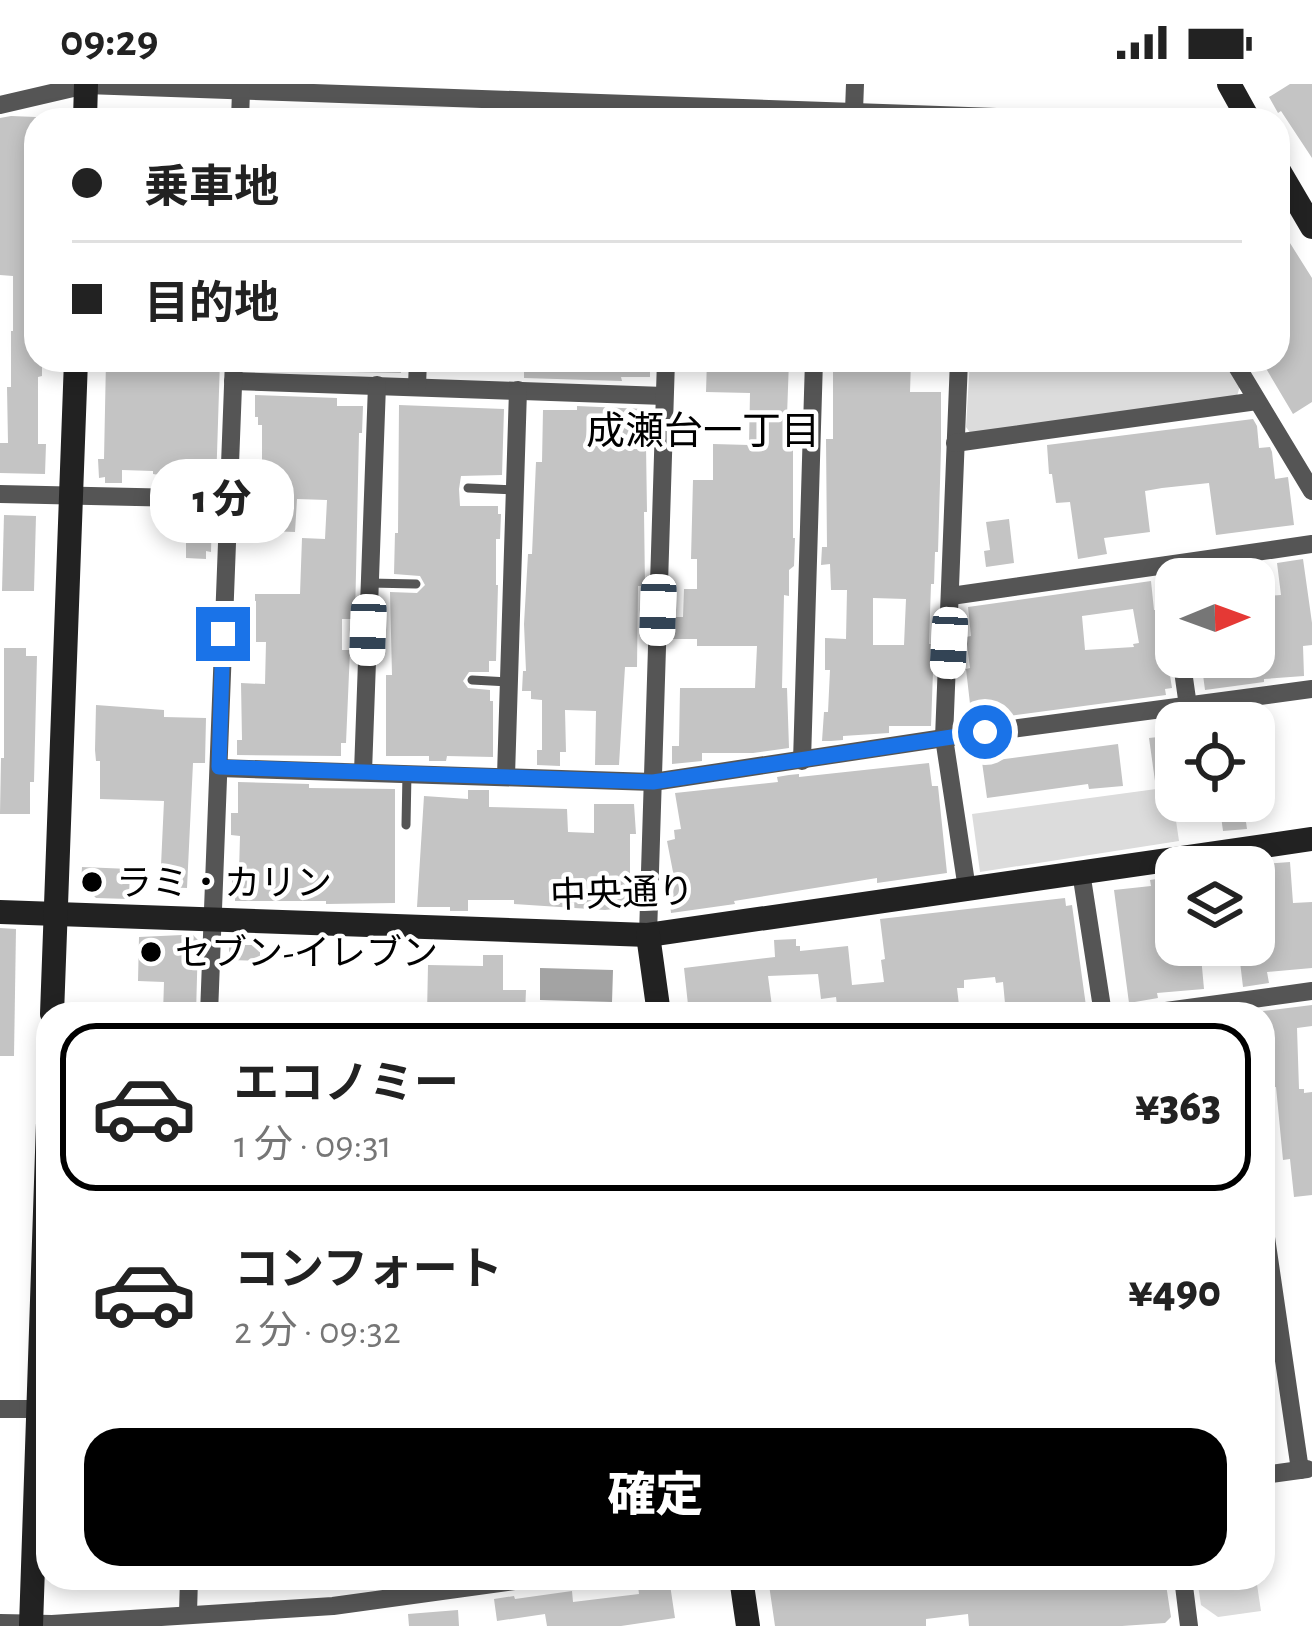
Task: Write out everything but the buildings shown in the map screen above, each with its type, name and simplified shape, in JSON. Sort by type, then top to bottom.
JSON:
[{"type":"street","points":[[0,105],[86,84],[242,91],[477,91],[632,108]]},
{"type":"street","points":[[241,108],[242,91]]},
{"type":"street","points":[[1290,189],[1312,227]]},
{"type":"street","points":[[52,1002],[76,372]]},
{"type":"street","points":[[209,1002],[233,372]]},
{"type":"street","points":[[325,372],[325,383]]},
{"type":"street","points":[[417,386],[418,372]]},
{"type":"street","points":[[657,1002],[648,935],[665,372]]},
{"type":"street","points":[[802,761],[813,372]]},
{"type":"street","points":[[958,372],[944,737],[967,889]]},
{"type":"street","points":[[1240,372],[1312,491]]},
{"type":"street","points":[[233,381],[664,396]]},
{"type":"street","points":[[363,772],[377,385]]},
{"type":"street","points":[[506,776],[518,390]]},
{"type":"street","points":[[955,443],[1257,401]]},
{"type":"street","points":[[0,494],[227,500]]},
{"type":"street","points":[[1216,558],[1312,544]]},
{"type":"street","points":[[951,596],[1155,567]]},
{"type":"street","points":[[1217,702],[1312,689]]},
{"type":"street","points":[[219,767],[653,782],[1155,710]]},
{"type":"street","name":"中央通り","points":[[0,912],[648,935],[1312,839]]},
{"type":"street","points":[[1081,872],[1101,1002]]},
{"type":"street","points":[[1260,1002],[1312,991]]},
{"type":"street","points":[[1275,1287],[1306,1469],[1275,1473]]},
{"type":"street","points":[[0,1409],[36,1409]]},
{"type":"street","points":[[31,1625],[36,1471]]},
{"type":"street","points":[[188,1613],[189,1590]]},
{"type":"street","points":[[0,1623],[31,1625],[188,1613],[335,1616],[473,1590]]},
{"type":"street","points":[[744,1590],[748,1626]]},
{"type":"street","points":[[1185,1590],[1190,1626]]},
{"type":"lane","points":[[468,488],[515,490]]},
{"type":"lane","points":[[370,583],[416,584]]},
{"type":"lane","points":[[472,680],[508,682]]},
{"type":"lane","points":[[406,825],[407,773]]},
{"type":"shaded area","points":[[969,372],[1231,372],[1240,386],[1237,396],[971,434],[966,427]]},
{"type":"shaded area","points":[[1155,789],[1155,822],[1176,822],[1179,841],[980,872],[972,814]]},
{"type":"shaded area","points":[[540,968],[613,970],[612,1002],[540,1000]]},
{"type":"shaded area","points":[[1199,1590],[1258,1590],[1261,1611],[1218,1617],[1201,1605]]},
{"type":"place","name":"ラミ・カリン","points":[[92,882]]},
{"type":"place","name":"セブン-イレブン","points":[[151,952]]},
{"type":"district","name":"成瀬台一丁目","points":[[703,430]]},
{"type":"route","points":[[223,634],[219,767],[653,782],[985,732]]}]
